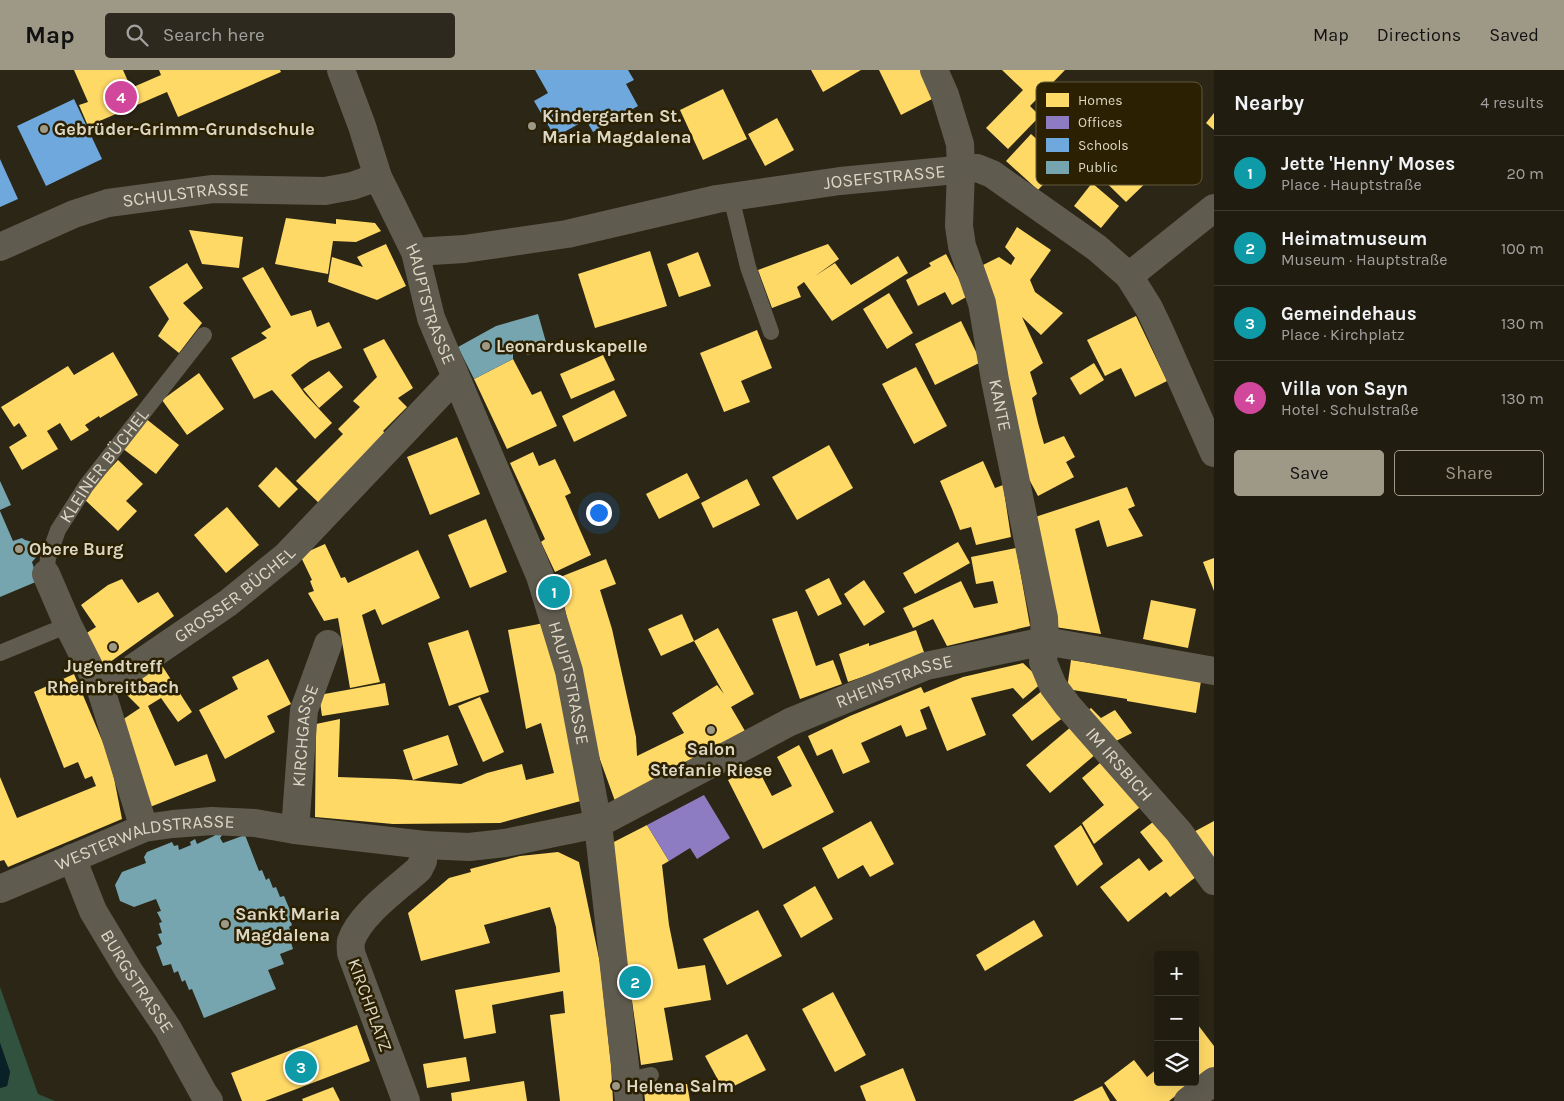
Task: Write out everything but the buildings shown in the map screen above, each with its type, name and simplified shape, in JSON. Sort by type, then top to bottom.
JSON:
[{"type":"street","name":"HAUPTSTRASSE","points":[[341,70],[362,126],[378,177],[415,252],[431,318],[540,576],[569,671],[598,824],[636,1085]]},
{"type":"street","name":"KANTE","points":[[934,70],[945,96],[960,144],[959,226],[962,246],[982,303],[997,390],[1044,618],[1045,641]]},
{"type":"street","name":"JOSEFSTRASSE","points":[[415,252],[464,250],[567,234],[717,199],[840,180],[976,168],[992,174],[1097,248],[1129,276],[1159,329],[1214,453]]},
{"type":"street","name":"SCHULSTRASSE","points":[[0,247],[74,214],[124,200],[213,190],[325,191],[352,186],[378,177]]},
{"type":"street","points":[[1129,276],[1214,208]]},
{"type":"street","name":"GROSSER BÜCHEL","points":[[101,690],[228,603],[287,555],[458,385]]},
{"type":"street","name":"KLEINER BÜCHEL","points":[[46,574],[68,625],[101,690]]},
{"type":"street","name":"RHEINSTRASSE","points":[[598,824],[790,722],[926,666],[1045,641],[1214,671]]},
{"type":"street","name":"IM IRSBICH","points":[[1045,641],[1043,662],[1053,686],[1068,706],[1179,832],[1214,881]]},
{"type":"street","name":"KIRCHGASSE","points":[[295,830],[304,710],[328,644]]},
{"type":"street","points":[[101,690],[144,828]]},
{"type":"street","name":"WESTERWALDSTRASSE","points":[[0,889],[144,828],[212,821],[254,823],[295,830]]},
{"type":"street","points":[[295,830],[425,846],[469,847],[505,843],[598,824]]},
{"type":"street","name":"KIRCHPLATZ","points":[[406,1101],[351,953],[351,942],[359,927],[373,910],[419,869],[424,861],[425,846]]},
{"type":"street","name":"BURGSTRASSE","points":[[72,858],[93,911],[128,971],[168,1029],[209,1101]]},
{"type":"street","points":[[1188,1101],[1214,1081]]},
{"type":"lane","points":[[731,198],[748,267],[771,332]]},
{"type":"lane","name":"KLEINER BÜCHEL","points":[[46,574],[48,558],[58,530],[86,486],[204,335]]},
{"type":"lane","points":[[0,653],[68,625]]},
{"type":"green space","points":[[0,987],[38,1094],[55,1101],[0,1101],[0,1088],[7,1086],[10,1072],[0,1043]]},
{"type":"water","points":[[0,1043],[10,1072],[7,1086],[0,1088]]},
{"type":"place","name":"Villa von Sayn","points":[[121,97]]},
{"type":"place","name":"Kindergarten St. Maria Magdalena","points":[[532,126]]},
{"type":"place","name":"Gebrüder-Grimm-Grundschule","points":[[44,129]]},
{"type":"place","name":"Leonarduskapelle","points":[[486,346]]},
{"type":"place","name":"Obere Burg","points":[[19,549]]},
{"type":"place","name":"Jette 'Henny' Moses","points":[[554,592]]},
{"type":"place","name":"Jugendtreff Rheinbreitbach","points":[[113,647]]},
{"type":"place","name":"Salon Stefanie Riese","points":[[711,730]]},
{"type":"place","name":"Sankt Maria Magdalena","points":[[225,924]]},
{"type":"place","name":"Heimatmuseum","points":[[635,982]]},
{"type":"place","name":"Gemeindehaus","points":[[301,1067]]},
{"type":"place","name":"Helena Salm","points":[[616,1086]]}]
